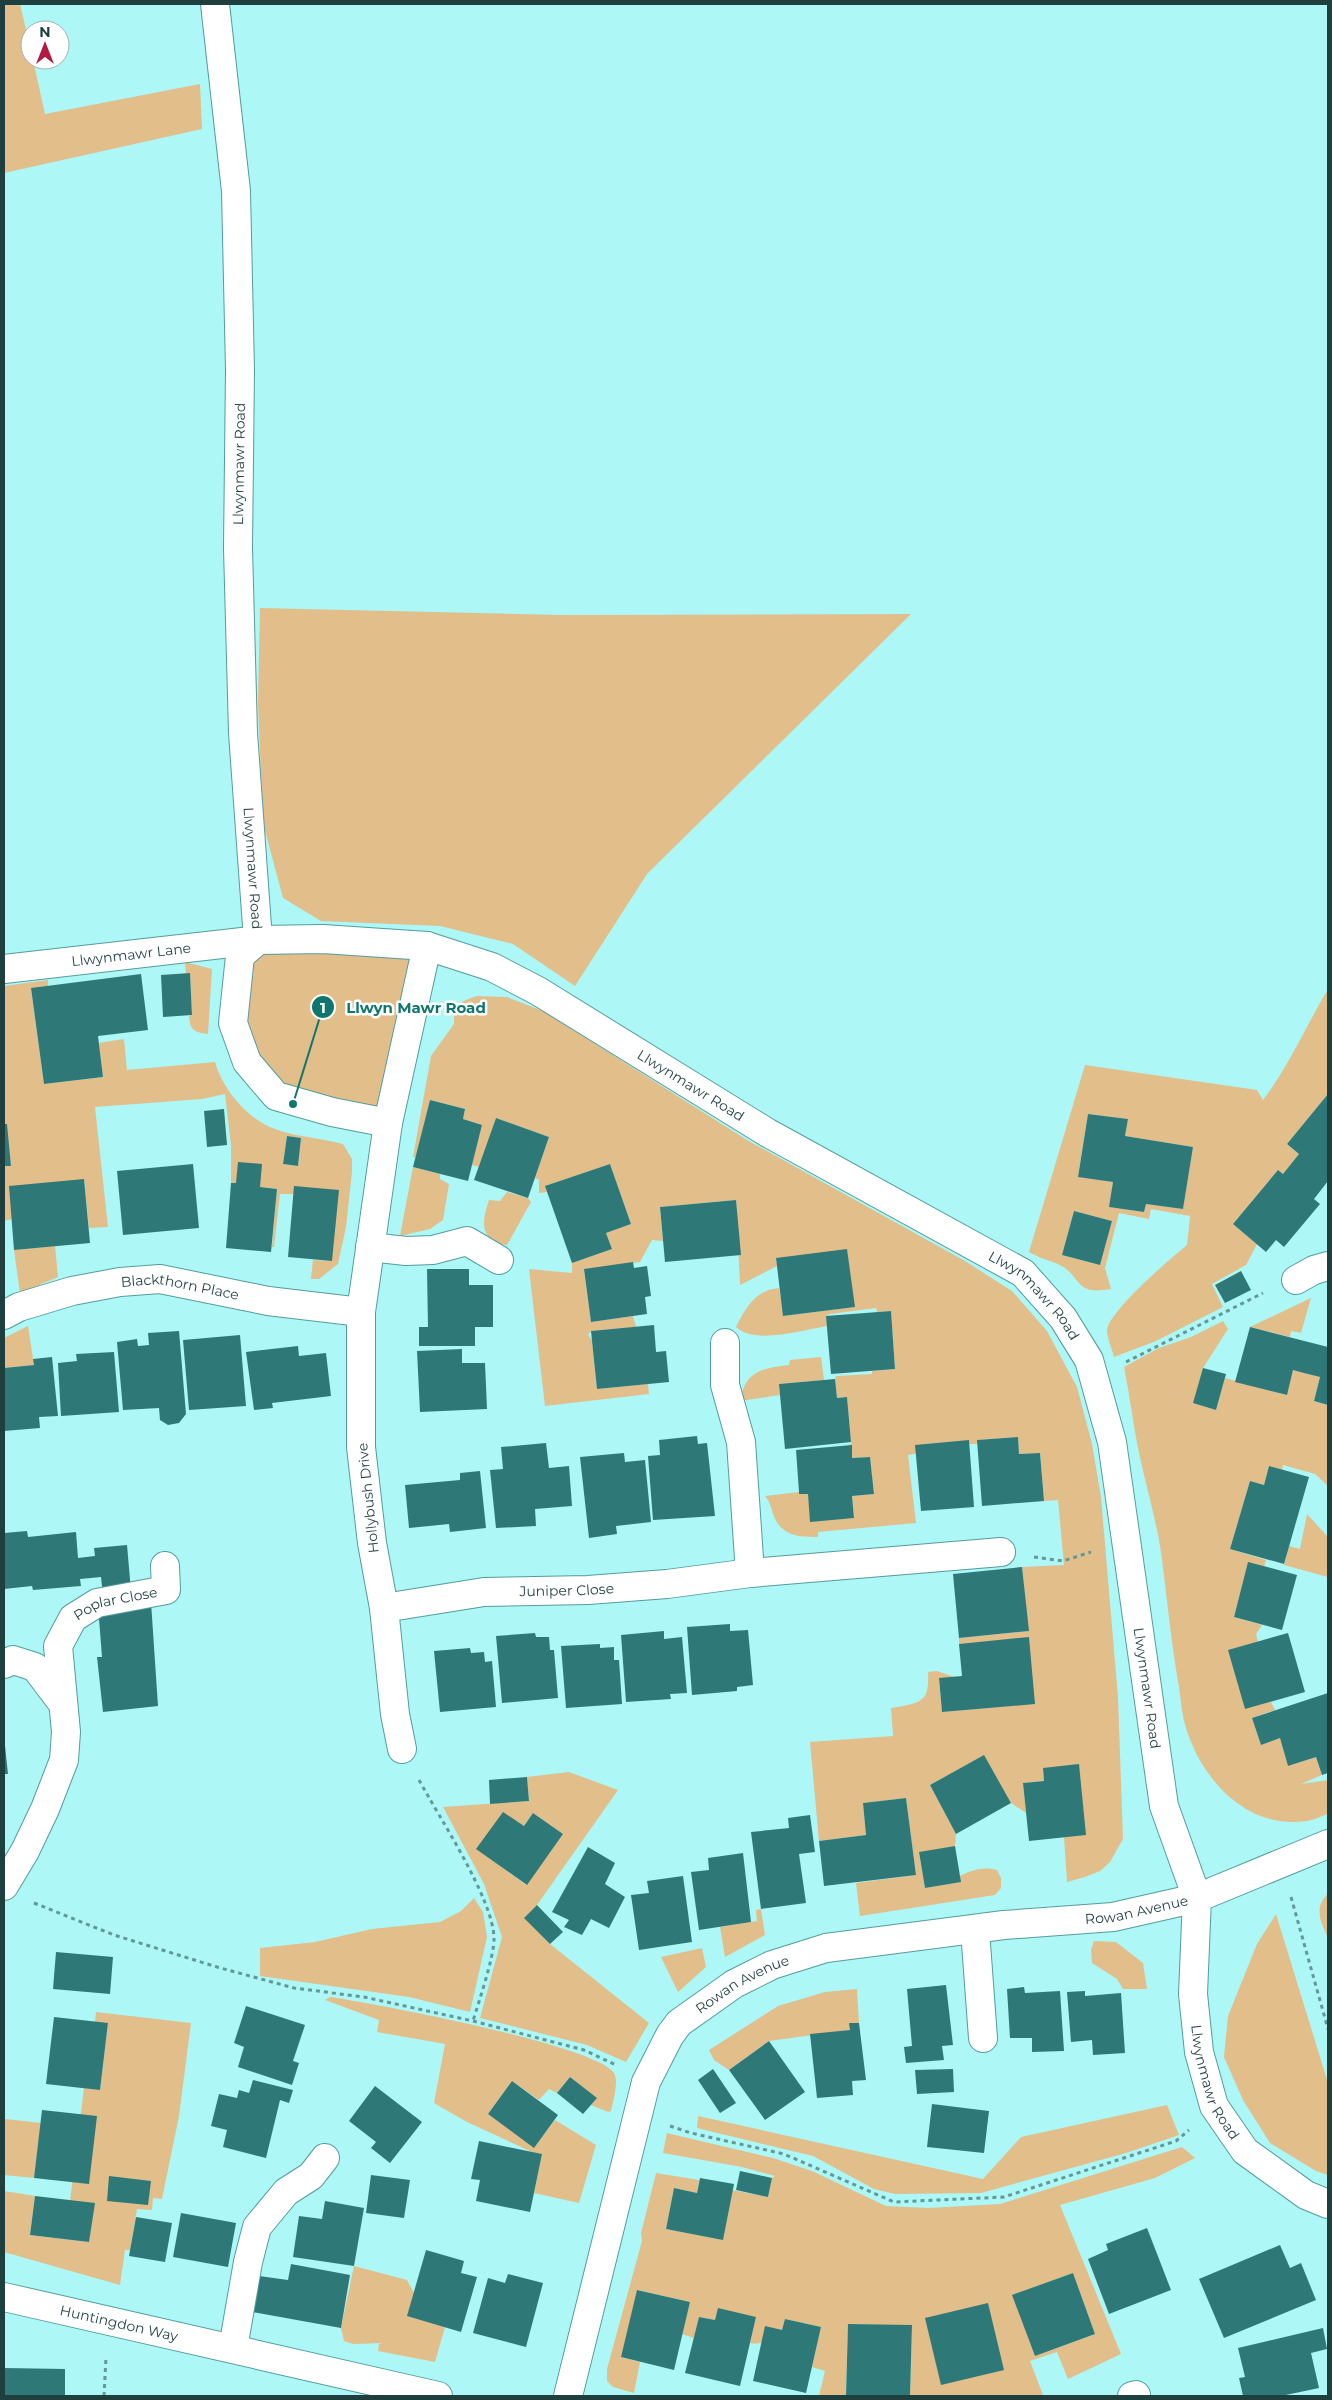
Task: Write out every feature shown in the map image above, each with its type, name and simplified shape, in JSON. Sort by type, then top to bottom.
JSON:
[{"type":"street","name":"Llwynmawr Road","points":[[215,4],[236,191],[240,370],[238,548],[243,733],[258,940],[332,940],[427,946],[492,967],[538,991],[768,1133],[1023,1273],[1063,1318],[1089,1360],[1112,1442],[1164,1806],[1197,1898],[1193,1994],[1199,2052],[1214,2106],[1245,2151],[1306,2195],[1328,2204]]},
{"type":"street","name":"Llwynmawr Lane","points":[[4,969],[258,940]]},
{"type":"street","points":[[258,940],[240,956],[233,1023],[247,1062],[276,1096],[332,1112],[388,1123]]},
{"type":"street","name":"Hollybush Drive","points":[[402,1749],[394,1714],[384,1608],[372,1543],[361,1446],[361,1312],[388,1123],[427,946]]},
{"type":"street","points":[[370,1247],[406,1251],[433,1250],[467,1241],[499,1260]]},
{"type":"street","points":[[1296,1280],[1314,1270],[1328,1266]]},
{"type":"street","name":"Blackthorn Place","points":[[4,1315],[19,1307],[72,1291],[120,1282],[160,1280],[268,1301],[361,1312]]},
{"type":"street","points":[[725,1343],[725,1385],[741,1442],[750,1573]]},
{"type":"street","name":"Juniper Close","points":[[384,1608],[484,1592],[588,1590],[667,1584],[750,1573],[1001,1552]]},
{"type":"street","name":"Poplar Close","points":[[4,1886],[25,1851],[45,1809],[64,1760],[66,1732],[58,1646],[73,1618],[98,1603],[166,1590],[164,1566]]},
{"type":"street","points":[[4,1664],[14,1660],[35,1667],[63,1704]]},
{"type":"street","name":"Rowan Avenue","points":[[568,2396],[646,2082],[670,2035],[679,2023],[734,1984],[772,1966],[826,1948],[1004,1925],[1114,1917],[1197,1898],[1328,1844]]},
{"type":"street","points":[[975,1930],[983,2038]]},
{"type":"street","points":[[233,2348],[248,2262],[258,2227],[286,2192],[311,2176],[325,2158]]},
{"type":"street","name":"Huntingdon Way","points":[[4,2297],[438,2396]]},
{"type":"path","points":[[1121,1364],[1219,1317],[1268,1290],[1296,1280]]},
{"type":"path","points":[[1001,1552],[1063,1561],[1096,1550]]},
{"type":"path","points":[[402,1749],[481,1892],[493,1924],[494,1941],[474,2021]]},
{"type":"path","points":[[1282,1862],[1328,2029]]},
{"type":"path","points":[[29,1901],[114,1935],[217,1968],[294,1988],[364,1997],[474,2021],[584,2050],[646,2082]]},
{"type":"path","points":[[637,2113],[691,2133],[784,2154],[894,2202],[1004,2197],[1176,2141],[1214,2106]]},
{"type":"shaded area","points":[[4,4],[20,4],[24,20],[20,20],[20,70],[35,70],[45,114],[200,84],[202,129],[4,173]]},
{"type":"shaded area","points":[[260,608],[560,615],[911,614],[647,874],[575,986],[513,944],[440,926],[321,921],[283,898],[263,823],[258,703]]},
{"type":"shaded area","points":[[258,940],[427,946],[388,1123],[276,1096],[247,1062],[238,985]]},
{"type":"shaded area","points":[[185,962],[212,969],[208,1034],[194,1030],[191,1025],[189,1016],[192,1015],[190,974],[186,973]]},
{"type":"shaded area","points":[[48,980],[48,986],[31,989],[44,1084],[103,1077],[99,1043],[124,1039],[127,1070],[215,1062],[218,1072],[230,1092],[246,1111],[265,1125],[283,1132],[343,1144],[352,1159],[352,1172],[346,1227],[338,1264],[319,1279],[311,1279],[313,1260],[332,1261],[294,1194],[280,1194],[274,1247],[272,1247],[277,1189],[231,1183],[231,1145],[225,1094],[202,1099],[95,1107],[108,1227],[89,1228],[84,1179],[12,1219],[4,1221],[4,1166],[11,1166],[6,1124],[4,1124],[4,986]],"holes":[[[287,1136],[301,1138],[298,1166],[283,1164]]]},
{"type":"shaded area","points":[[1328,989],[1328,1094],[1287,1144],[1299,1154],[1283,1174],[1278,1170],[1233,1224],[1257,1244],[1246,1265],[1212,1284],[1223,1307],[1156,1341],[1114,1357],[1107,1333],[1111,1321],[1118,1310],[1142,1285],[1187,1245],[1190,1216],[1151,1209],[1149,1219],[1119,1213],[1105,1268],[1111,1289],[1090,1290],[1080,1284],[1066,1269],[1058,1264],[1029,1252],[1085,1065],[1257,1090],[1263,1100],[1289,1060]],"holes":[[[1088,1114],[1128,1119],[1125,1136],[1193,1147],[1183,1209],[1146,1204],[1144,1212],[1110,1207],[1113,1182],[1078,1176]],[[1074,1211],[1112,1221],[1100,1265],[1062,1255]]]},
{"type":"shaded area","points":[[476,996],[507,997],[543,1011],[747,1140],[965,1261],[1012,1291],[1047,1331],[1077,1387],[1092,1444],[1101,1497],[1118,1697],[1123,1839],[1110,1862],[1100,1871],[1067,1882],[1064,1837],[1043,1768],[1044,1781],[1023,1783],[1026,1813],[1011,1803],[983,1756],[930,1785],[956,1834],[955,1846],[919,1853],[925,1888],[960,1882],[960,1876],[964,1874],[973,1870],[988,1868],[997,1870],[1001,1878],[1001,1888],[995,1895],[860,1916],[856,1883],[916,1875],[906,1798],[863,1803],[866,1835],[819,1841],[810,1742],[893,1736],[891,1708],[909,1705],[921,1700],[927,1690],[928,1672],[937,1671],[954,1677],[939,1679],[942,1712],[1009,1706],[959,1644],[959,1638],[1028,1631],[1022,1567],[1064,1565],[1058,1500],[1044,1501],[1040,1453],[1019,1454],[1018,1437],[978,1440],[977,1444],[908,1455],[916,1523],[818,1532],[818,1537],[797,1536],[785,1531],[776,1521],[765,1496],[799,1492],[800,1494],[808,1494],[811,1521],[854,1518],[852,1496],[874,1494],[870,1457],[852,1458],[852,1445],[844,1446],[851,1444],[847,1397],[837,1398],[835,1379],[836,1376],[872,1374],[872,1371],[895,1369],[891,1311],[877,1312],[876,1308],[830,1314],[826,1316],[827,1326],[780,1335],[755,1335],[744,1332],[736,1327],[748,1306],[758,1296],[771,1289],[779,1288],[784,1316],[854,1307],[847,1250],[776,1259],[777,1266],[740,1285],[736,1200],[660,1207],[663,1241],[652,1240],[640,1262],[584,1270],[591,1322],[633,1316],[636,1327],[591,1331],[588,1335],[592,1340],[597,1389],[648,1384],[649,1394],[545,1406],[529,1269],[572,1273],[572,1263],[612,1249],[606,1233],[631,1224],[610,1164],[546,1186],[547,1192],[539,1193],[539,1180],[535,1178],[549,1137],[496,1118],[479,1167],[472,1165],[482,1125],[463,1119],[465,1109],[430,1100],[416,1157],[413,1157],[431,1056],[454,1024],[454,1005]]},
{"type":"shaded area","points":[[413,1167],[440,1174],[440,1179],[449,1184],[443,1220],[430,1229],[400,1236]]},
{"type":"shaded area","points":[[507,1192],[528,1198],[531,1202],[507,1245],[498,1243],[487,1235],[484,1223],[489,1200],[500,1201]]},
{"type":"shaded area","points":[[55,1246],[58,1277],[20,1293],[14,1250]]},
{"type":"shaded area","points":[[1311,1298],[1301,1333],[1291,1331],[1290,1337],[1250,1327]]},
{"type":"shaded area","points":[[1223,1321],[1228,1329],[1203,1368],[1194,1403],[1216,1410],[1225,1378],[1286,1395],[1293,1370],[1320,1377],[1314,1401],[1328,1405],[1328,1486],[1315,1474],[1283,1465],[1282,1470],[1269,1466],[1264,1485],[1250,1481],[1230,1549],[1266,1560],[1264,1567],[1248,1563],[1234,1617],[1262,1625],[1256,1634],[1258,1642],[1229,1650],[1271,1702],[1275,1710],[1252,1718],[1261,1745],[1280,1738],[1288,1766],[1316,1757],[1322,1775],[1301,1784],[1328,1780],[1328,1814],[1307,1821],[1285,1822],[1265,1818],[1247,1809],[1215,1783],[1193,1747],[1183,1713],[1159,1540],[1139,1453],[1124,1367],[1159,1348],[1191,1337]]},
{"type":"shaded area","points":[[28,1326],[34,1365],[4,1368],[4,1338]]},
{"type":"shaded area","points":[[821,1357],[824,1380],[779,1384],[780,1395],[740,1401],[746,1383],[757,1373],[789,1365],[790,1360]]},
{"type":"shaded area","points":[[1307,1514],[1328,1537],[1328,1577],[1284,1565],[1289,1546],[1300,1549]]},
{"type":"shaded area","points":[[569,1772],[618,1790],[537,1905],[525,1918],[550,1944],[649,2023],[626,2062],[587,2045],[480,2018],[502,1937],[484,1884],[443,1807],[529,1801],[527,1777]],"holes":[[[533,1813],[563,1834],[526,1885],[477,1849],[524,1826]]]},
{"type":"shaded area","points":[[1328,1894],[1328,1938],[1321,1921],[1320,1910],[1323,1899]]},
{"type":"shaded area","points":[[474,1898],[483,1912],[487,1937],[470,2012],[409,1997],[260,1976],[260,1948],[315,1942],[372,1929],[440,1922],[461,1911]]},
{"type":"shaded area","points":[[761,1909],[765,1935],[725,1957],[720,1927],[757,1921],[756,1910]]},
{"type":"shaded area","points":[[1276,1914],[1328,2083],[1328,2175],[1316,2171],[1270,2143],[1243,2100],[1224,2057],[1228,2016],[1257,1944]]},
{"type":"shaded area","points":[[1094,1941],[1116,1942],[1143,1963],[1147,1989],[1123,1989],[1117,1979],[1092,1963],[1091,1950]]},
{"type":"shaded area","points":[[702,1948],[706,1967],[678,1992],[661,1957]]},
{"type":"shaded area","points":[[857,1989],[859,2023],[850,2023],[850,2030],[769,2041],[729,2070],[714,2060],[709,2050],[778,2006],[825,1992]]},
{"type":"shaded area","points":[[330,1997],[434,2016],[527,2038],[568,2050],[598,2062],[614,2073],[616,2081],[615,2092],[611,2111],[608,2112],[591,2105],[596,2098],[570,2077],[557,2093],[549,2089],[539,2100],[512,2081],[488,2114],[534,2147],[555,2120],[596,2145],[579,2203],[534,2193],[542,2154],[532,2152],[467,2122],[434,2103],[445,2044],[377,2032],[379,2020],[325,2000]]},
{"type":"shaded area","points":[[96,2012],[191,2023],[179,2116],[162,2199],[153,2198],[152,2210],[137,2209],[130,2250],[125,2250],[120,2285],[4,2252],[4,2191],[35,2196],[30,2235],[89,2242],[94,2204],[70,2201],[84,2088],[100,2090],[108,2024],[95,2022]]},
{"type":"shaded area","points":[[1167,2105],[1179,2135],[1126,2153],[981,2193],[895,2194],[874,2189],[813,2156],[697,2128],[698,2116],[983,2179],[1021,2137]]},
{"type":"shaded area","points":[[5,2119],[41,2123],[34,2178],[4,2175]]},
{"type":"shaded area","points":[[667,2133],[773,2158],[812,2171],[886,2206],[928,2208],[1000,2204],[1182,2147],[1195,2158],[1155,2178],[1060,2205],[1121,2354],[1068,2379],[1057,2352],[1030,2361],[1043,2395],[910,2396],[912,2326],[848,2324],[846,2396],[819,2396],[825,2371],[812,2367],[821,2327],[785,2319],[782,2330],[767,2340],[755,2344],[750,2343],[756,2317],[715,2320],[699,2317],[694,2338],[682,2334],[690,2302],[638,2290],[621,2357],[640,2362],[634,2393],[613,2387],[607,2381],[607,2369],[642,2241],[641,2233],[656,2173],[699,2180],[697,2193],[674,2188],[666,2229],[722,2239],[732,2190],[768,2197],[772,2178],[775,2176],[742,2167],[663,2153]],"holes":[[[1073,2273],[1095,2334],[1035,2356],[1013,2295]]]},
{"type":"shaded area","points":[[354,2266],[407,2280],[414,2293],[445,2327],[435,2362],[378,2351],[379,2344],[382,2343],[353,2344],[344,2341],[341,2328]]},
{"type":"building","points":[[190,973],[192,1015],[163,1017],[161,975]]},
{"type":"building","points":[[141,974],[148,1030],[98,1036],[103,1077],[44,1084],[31,988]]},
{"type":"building","points":[[1328,1094],[1328,1181],[1314,1199],[1320,1204],[1284,1247],[1276,1240],[1266,1252],[1233,1224],[1278,1170],[1283,1174],[1299,1154],[1287,1144]]},
{"type":"building","points":[[430,1100],[465,1109],[463,1119],[482,1125],[468,1181],[413,1167]]},
{"type":"building","points":[[224,1109],[227,1145],[207,1147],[204,1111]]},
{"type":"building","points":[[1088,1114],[1128,1119],[1125,1136],[1193,1147],[1183,1209],[1146,1204],[1144,1212],[1109,1207],[1113,1182],[1078,1177]]},
{"type":"building","points":[[496,1118],[549,1137],[528,1198],[474,1180]]},
{"type":"building","points":[[4,1124],[7,1124],[11,1166],[4,1166]]},
{"type":"building","points":[[287,1136],[301,1138],[298,1166],[283,1164]]},
{"type":"building","points":[[238,1162],[262,1164],[260,1187],[277,1189],[271,1252],[226,1248],[231,1183],[236,1183]]},
{"type":"building","points":[[193,1164],[199,1228],[123,1235],[117,1171]]},
{"type":"building","points":[[610,1164],[631,1224],[606,1233],[612,1249],[572,1263],[545,1186]]},
{"type":"building","points":[[84,1179],[90,1243],[14,1250],[9,1186]]},
{"type":"building","points":[[294,1186],[339,1190],[332,1261],[288,1257]]},
{"type":"building","points":[[736,1200],[741,1255],[665,1262],[660,1207]]},
{"type":"building","points":[[1074,1211],[1112,1221],[1100,1265],[1062,1255]]},
{"type":"building","points":[[847,1249],[855,1307],[783,1316],[776,1258]]},
{"type":"building","points":[[633,1262],[634,1268],[647,1266],[651,1296],[645,1297],[647,1314],[591,1322],[584,1269]]},
{"type":"building","points":[[427,1269],[469,1269],[469,1285],[493,1285],[493,1327],[475,1327],[475,1346],[419,1346],[419,1327],[428,1327]]},
{"type":"building","points":[[1241,1271],[1251,1290],[1225,1303],[1215,1285]]},
{"type":"building","points":[[891,1311],[895,1369],[831,1374],[826,1316]]},
{"type":"building","points":[[654,1325],[656,1352],[666,1351],[669,1382],[597,1389],[591,1331]]},
{"type":"building","points":[[1250,1327],[1328,1347],[1328,1405],[1314,1401],[1320,1377],[1293,1370],[1287,1395],[1235,1382]]},
{"type":"building","points":[[179,1331],[186,1414],[179,1423],[168,1425],[160,1420],[159,1408],[123,1410],[117,1342],[137,1339],[138,1346],[149,1345],[148,1333]]},
{"type":"building","points":[[240,1335],[246,1406],[189,1410],[183,1340]]},
{"type":"building","points":[[298,1346],[299,1356],[326,1353],[331,1396],[272,1403],[273,1408],[254,1410],[246,1352]]},
{"type":"building","points":[[462,1349],[462,1363],[485,1363],[487,1409],[420,1412],[417,1351]]},
{"type":"building","points":[[114,1352],[119,1412],[61,1416],[58,1363],[77,1361],[76,1354]]},
{"type":"building","points":[[52,1357],[58,1416],[39,1417],[40,1428],[4,1431],[4,1368],[34,1365],[33,1359]]},
{"type":"building","points":[[1203,1368],[1226,1374],[1216,1410],[1193,1403]]},
{"type":"building","points":[[835,1379],[837,1398],[847,1397],[851,1442],[785,1449],[779,1384]]},
{"type":"building","points":[[697,1436],[698,1444],[707,1443],[715,1516],[653,1520],[648,1456],[660,1455],[659,1440]]},
{"type":"building","points":[[1018,1437],[1019,1454],[1040,1453],[1044,1501],[982,1506],[977,1440]]},
{"type":"building","points":[[969,1440],[974,1507],[921,1511],[915,1445]]},
{"type":"building","points":[[546,1443],[549,1468],[569,1466],[572,1506],[535,1509],[536,1526],[496,1528],[490,1470],[503,1469],[501,1447]]},
{"type":"building","points":[[852,1445],[852,1458],[870,1457],[874,1494],[852,1496],[854,1518],[810,1522],[808,1494],[799,1494],[796,1450]]},
{"type":"building","points":[[624,1453],[625,1462],[645,1460],[651,1522],[616,1526],[617,1534],[589,1538],[580,1457]]},
{"type":"building","points":[[1269,1466],[1309,1477],[1284,1564],[1230,1549],[1250,1481],[1264,1485]]},
{"type":"building","points":[[480,1471],[486,1528],[450,1532],[449,1524],[409,1528],[405,1485],[460,1480],[460,1473]]},
{"type":"building","points":[[27,1531],[28,1537],[76,1532],[78,1558],[95,1556],[94,1548],[127,1545],[132,1602],[104,1605],[101,1577],[80,1579],[81,1586],[33,1590],[32,1586],[4,1589],[4,1533]]},
{"type":"building","points":[[1248,1562],[1297,1575],[1282,1630],[1234,1617]]},
{"type":"building","points":[[1022,1567],[1029,1631],[959,1638],[953,1574]]},
{"type":"building","points":[[151,1602],[158,1706],[103,1712],[97,1657],[102,1657],[98,1606]]},
{"type":"building","points":[[730,1624],[730,1631],[748,1630],[753,1685],[737,1687],[737,1691],[692,1695],[687,1627]]},
{"type":"building","points":[[664,1631],[664,1639],[682,1637],[687,1693],[670,1694],[671,1699],[626,1702],[621,1635]]},
{"type":"building","points":[[535,1633],[536,1637],[549,1637],[550,1650],[554,1650],[558,1698],[502,1703],[496,1636]]},
{"type":"building","points":[[1288,1633],[1305,1692],[1245,1709],[1228,1650]]},
{"type":"building","points":[[1029,1637],[1035,1704],[942,1712],[939,1678],[962,1676],[959,1644]]},
{"type":"building","points":[[600,1644],[600,1648],[614,1647],[614,1660],[619,1660],[622,1704],[566,1708],[561,1646]]},
{"type":"building","points":[[470,1648],[471,1653],[484,1652],[485,1662],[492,1661],[496,1707],[440,1712],[434,1651]]},
{"type":"building","points":[[1328,1693],[1328,1773],[1322,1775],[1316,1757],[1288,1766],[1280,1738],[1261,1745],[1252,1718]]},
{"type":"building","points":[[4,1736],[8,1774],[4,1774]]},
{"type":"building","points":[[984,1755],[1011,1803],[956,1834],[930,1785]]},
{"type":"building","points":[[1079,1764],[1086,1835],[1029,1841],[1023,1783],[1044,1781],[1043,1768]]},
{"type":"building","points":[[527,1777],[529,1801],[490,1804],[489,1780]]},
{"type":"building","points":[[906,1798],[916,1875],[824,1886],[819,1841],[866,1835],[863,1803]]},
{"type":"building","points":[[503,1812],[524,1826],[533,1813],[563,1834],[527,1885],[476,1849]]},
{"type":"building","points":[[810,1815],[815,1852],[799,1854],[806,1903],[761,1909],[751,1832],[789,1828],[788,1818]]},
{"type":"building","points":[[955,1846],[961,1882],[925,1888],[919,1852]]},
{"type":"building","points":[[588,1847],[615,1863],[605,1884],[625,1897],[609,1928],[591,1919],[582,1935],[564,1927],[569,1920],[552,1912]]},
{"type":"building","points":[[743,1853],[751,1922],[699,1930],[691,1872],[709,1870],[708,1858]]},
{"type":"building","points":[[683,1876],[692,1942],[639,1950],[631,1895],[649,1893],[647,1881]]},
{"type":"building","points":[[537,1905],[563,1932],[550,1944],[524,1918]]},
{"type":"building","points":[[56,1952],[113,1957],[110,1994],[53,1989]]},
{"type":"building","points":[[946,1985],[953,2045],[942,2046],[944,2060],[906,2063],[904,2047],[912,2046],[907,1989]]},
{"type":"building","points":[[1024,1987],[1025,1993],[1060,1991],[1064,2051],[1032,2052],[1032,2038],[1010,2038],[1007,1989]]},
{"type":"building","points":[[1085,1991],[1085,1996],[1121,1993],[1125,2053],[1093,2055],[1092,2040],[1071,2042],[1067,1992]]},
{"type":"building","points":[[246,2006],[305,2025],[293,2061],[299,2063],[292,2085],[238,2067],[244,2047],[234,2043]]},
{"type":"building","points":[[54,2017],[108,2023],[100,2090],[46,2084]]},
{"type":"building","points":[[849,2023],[859,2023],[866,2080],[852,2081],[853,2095],[817,2098],[810,2034],[850,2030]]},
{"type":"building","points":[[769,2041],[805,2092],[765,2120],[729,2070]]},
{"type":"building","points":[[713,2069],[736,2103],[720,2113],[698,2080]]},
{"type":"building","points":[[953,2069],[954,2092],[917,2094],[915,2070]]},
{"type":"building","points":[[570,2077],[597,2098],[583,2114],[557,2093]]},
{"type":"building","points":[[253,2080],[293,2090],[289,2103],[280,2100],[266,2158],[223,2147],[227,2130],[211,2126],[219,2094],[237,2098],[239,2090],[249,2093]]},
{"type":"building","points":[[512,2081],[558,2115],[534,2148],[488,2114]]},
{"type":"building","points":[[375,2086],[422,2122],[390,2163],[371,2148],[376,2142],[349,2121]]},
{"type":"building","points":[[932,2104],[989,2111],[984,2153],[927,2147]]},
{"type":"building","points":[[42,2110],[97,2116],[89,2184],[34,2178]]},
{"type":"building","points":[[479,2141],[542,2154],[530,2212],[476,2201],[480,2180],[471,2179]]},
{"type":"building","points":[[740,2171],[772,2178],[768,2197],[736,2190]]},
{"type":"building","points":[[371,2175],[410,2180],[404,2218],[366,2213]]},
{"type":"building","points":[[109,2176],[151,2181],[148,2205],[107,2201]]},
{"type":"building","points":[[700,2178],[734,2184],[723,2240],[666,2229],[674,2188],[697,2193]]},
{"type":"building","points":[[35,2196],[95,2203],[89,2242],[30,2235]]},
{"type":"building","points":[[325,2201],[364,2208],[354,2266],[293,2257],[299,2216],[322,2219]]},
{"type":"building","points":[[181,2213],[236,2223],[228,2267],[173,2257]]},
{"type":"building","points":[[136,2217],[172,2223],[165,2262],[129,2256]]},
{"type":"building","points":[[1147,2228],[1171,2290],[1109,2314],[1088,2259],[1108,2250],[1106,2244]]},
{"type":"building","points":[[1280,2245],[1290,2268],[1301,2263],[1316,2300],[1224,2338],[1199,2279]]},
{"type":"building","points":[[426,2250],[464,2261],[461,2273],[477,2277],[461,2332],[407,2316]]},
{"type":"building","points":[[291,2264],[350,2275],[341,2328],[252,2312],[259,2276],[288,2280]]},
{"type":"building","points":[[1073,2273],[1095,2334],[1035,2356],[1012,2295]]},
{"type":"building","points":[[508,2274],[543,2283],[526,2347],[473,2333],[488,2278],[505,2283]]},
{"type":"building","points":[[637,2290],[690,2302],[674,2370],[621,2357]]},
{"type":"building","points":[[988,2303],[1004,2370],[941,2385],[925,2318]]},
{"type":"building","points":[[718,2308],[756,2317],[740,2386],[685,2373],[699,2317],[715,2320]]},
{"type":"building","points":[[785,2319],[821,2327],[806,2393],[753,2381],[765,2326],[782,2330]]},
{"type":"building","points":[[848,2324],[912,2325],[910,2396],[846,2396]]},
{"type":"building","points":[[1323,2328],[1327,2349],[1311,2353],[1319,2388],[1281,2396],[1243,2396],[1239,2378],[1245,2377],[1238,2348]]},
{"type":"building","points":[[4,2368],[65,2369],[65,2396],[4,2396]]},
{"type":"place","name":"Llwyn Mawr Road","points":[[293,1104]]}]
